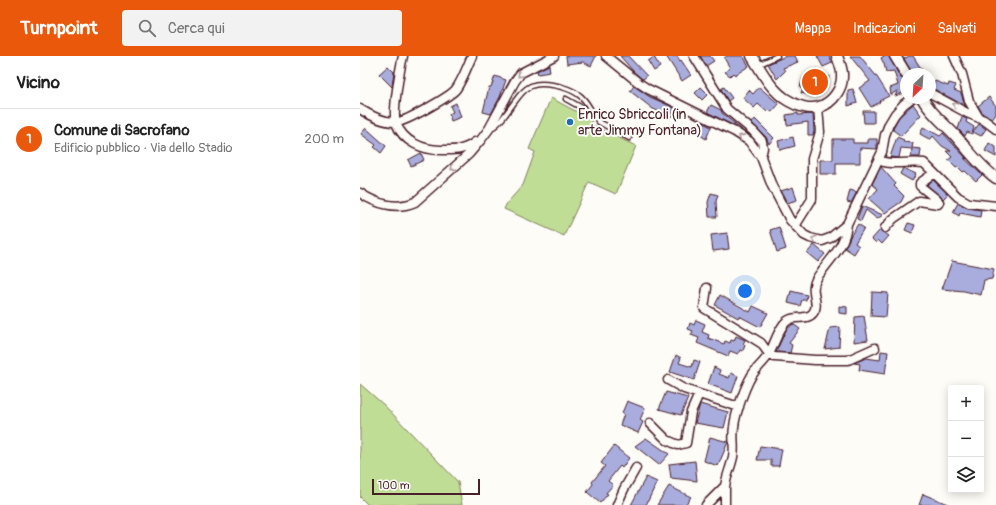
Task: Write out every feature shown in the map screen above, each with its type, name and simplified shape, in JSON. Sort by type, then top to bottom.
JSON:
[{"type":"street","points":[[403,56],[399,74],[395,122],[412,144],[430,150],[460,150],[471,146],[489,129]]},
{"type":"street","points":[[360,109],[375,118],[400,122],[455,91],[472,56]]},
{"type":"street","points":[[360,193],[376,202],[407,205],[415,202],[469,154],[489,129],[515,81],[521,73],[554,56]]},
{"type":"street","points":[[606,56],[639,83],[663,98],[691,110],[734,132],[748,142],[761,157],[779,201],[795,226],[804,235],[822,241],[830,238],[847,224]]},
{"type":"street","points":[[614,56],[641,83],[639,83]]},
{"type":"street","points":[[694,56],[728,109],[762,142],[764,148],[761,157]]},
{"type":"street","points":[[752,56],[772,86],[781,95],[788,101],[806,107],[818,107],[834,97],[840,87],[842,74],[837,56]]},
{"type":"street","points":[[895,56],[902,68]]},
{"type":"street","points":[[954,56],[962,74],[969,101],[979,118]]},
{"type":"street","points":[[936,95],[990,123],[996,129]]},
{"type":"street","points":[[726,505],[725,486],[734,456],[734,426],[747,386],[755,371],[764,362],[769,354],[784,324],[795,317],[809,316],[814,311],[816,304],[813,297],[813,285],[840,247],[844,239],[847,224],[882,152],[885,135],[889,124],[904,104]]},
{"type":"street","points":[[926,104],[988,173],[996,178]]},
{"type":"street","points":[[795,226],[812,199],[812,159],[820,132],[818,107]]},
{"type":"street","points":[[878,160],[886,164],[924,162],[958,197],[970,203],[996,206]]},
{"type":"street","points":[[885,228],[919,200],[938,204],[939,202],[935,198],[920,186],[920,182],[934,173]]},
{"type":"street","points":[[707,288],[704,308],[761,343],[769,354],[775,357],[782,359],[848,360],[875,348]]},
{"type":"street","points":[[668,380],[684,389],[739,407]]},
{"type":"street","points":[[650,423],[667,440],[678,445],[686,443],[691,412],[699,394]]},
{"type":"street","points":[[617,505],[636,468]]},
{"type":"street","points":[[706,505],[725,486]]},
{"type":"lane","points":[[758,65],[777,56]]},
{"type":"lane","points":[[489,129],[498,125],[524,90],[533,84],[554,85],[569,89],[581,96],[587,102],[599,122],[630,138]]},
{"type":"lane","points":[[566,99],[593,114]]},
{"type":"green space","points":[[551,98],[592,120],[590,124],[636,146],[616,194],[589,182],[564,236],[504,209],[507,203],[523,185],[535,152],[529,149]]},
{"type":"green space","points":[[360,384],[384,405],[458,482],[462,505],[368,505],[360,497]]},
{"type":"building","points":[[566,56],[596,56],[591,66],[583,62],[567,64]]},
{"type":"building","points":[[620,56],[628,56],[647,76],[642,79]]},
{"type":"building","points":[[666,56],[677,56],[691,75],[682,81]]},
{"type":"building","points":[[700,56],[710,56],[714,61],[706,66]]},
{"type":"building","points":[[727,56],[743,56],[749,66],[735,75],[733,73],[730,76],[725,72],[730,68],[724,58]]},
{"type":"building","points":[[786,56],[795,56],[798,62],[783,68],[785,71],[777,79],[768,64]]},
{"type":"building","points":[[817,56],[829,56],[832,63],[823,67]]},
{"type":"building","points":[[850,56],[860,56],[877,77],[889,96],[871,107],[859,88],[870,81]]},
{"type":"building","points":[[884,56],[889,56],[900,77],[900,94],[895,96],[898,90],[891,95],[890,88],[898,85],[894,71],[886,72],[881,58]]},
{"type":"building","points":[[909,56],[913,56],[921,68],[909,68],[904,59]]},
{"type":"building","points":[[654,57],[660,67],[654,71],[648,61]]},
{"type":"building","points":[[549,65],[550,72],[538,74],[537,71]]},
{"type":"building","points":[[388,66],[394,72],[392,87],[379,74]]},
{"type":"building","points":[[810,73],[817,76],[818,73],[829,76],[826,90],[813,86],[811,95],[801,93],[803,88],[800,87],[804,76]]},
{"type":"building","points":[[495,76],[506,80],[500,97],[491,114],[483,112],[489,87],[491,87]]},
{"type":"building","points":[[936,81],[948,86],[949,83],[956,85],[954,90],[961,93],[965,106],[936,90]]},
{"type":"building","points":[[634,86],[650,97],[675,108],[671,117],[653,109],[630,91]]},
{"type":"building","points":[[701,87],[708,94],[702,100],[695,93]]},
{"type":"building","points":[[724,87],[732,98],[728,101],[721,89]]},
{"type":"building","points":[[759,87],[779,104],[772,112],[769,110],[767,112],[758,104],[754,108],[743,98],[749,90],[753,94]]},
{"type":"building","points":[[853,89],[857,103],[848,106],[848,90]]},
{"type":"building","points":[[989,97],[996,106],[996,114],[992,120],[983,114],[978,106]]},
{"type":"building","points":[[456,103],[461,117],[451,121],[449,114],[453,112],[450,106]]},
{"type":"building","points":[[913,104],[921,115],[901,136],[893,130],[899,117]]},
{"type":"building","points":[[711,105],[721,110],[722,113],[742,130],[707,112]]},
{"type":"building","points":[[863,111],[874,111],[874,123],[864,123]]},
{"type":"building","points":[[798,113],[798,115],[813,114],[813,135],[808,135],[808,122],[787,125],[786,115]]},
{"type":"building","points":[[962,117],[967,119],[966,122],[974,127],[972,134],[967,132],[965,136],[958,129]]},
{"type":"building","points":[[755,119],[774,138],[769,144],[766,137],[752,123]]},
{"type":"building","points":[[702,122],[711,127],[706,139],[694,131],[699,123],[701,124]]},
{"type":"building","points":[[979,124],[986,129],[981,136],[973,132]]},
{"type":"building","points":[[923,127],[940,136],[943,133],[967,159],[964,158],[982,175],[976,181],[965,171],[963,172],[958,167],[956,168],[948,160],[952,157],[946,151],[951,151],[942,146],[933,136],[929,139],[920,134]]},
{"type":"building","points":[[366,128],[386,146],[381,153],[374,147],[376,145],[361,134]]},
{"type":"building","points":[[793,137],[795,146],[780,150],[778,141]]},
{"type":"building","points":[[897,137],[904,140],[903,142],[913,143],[912,148],[921,149],[920,157],[911,157],[912,149],[901,148],[899,158],[890,157]]},
{"type":"building","points":[[833,139],[853,139],[853,143],[868,143],[868,139],[877,139],[877,149],[860,148],[860,163],[836,163],[836,174],[820,174],[820,160],[833,160]]},
{"type":"building","points":[[989,143],[996,147],[996,157],[985,151]]},
{"type":"building","points":[[421,153],[424,160],[411,166],[408,160]]},
{"type":"building","points":[[881,167],[896,184],[894,186],[904,196],[901,202],[885,213],[869,199],[878,189],[872,184]]},
{"type":"building","points":[[903,168],[916,174],[912,181],[900,174]]},
{"type":"building","points":[[933,180],[948,194],[943,199],[927,185]]},
{"type":"building","points":[[793,187],[797,200],[787,203],[781,191]]},
{"type":"building","points":[[850,190],[857,192],[851,203],[847,202]]},
{"type":"building","points":[[711,193],[718,195],[716,201],[717,217],[709,217],[708,202]]},
{"type":"building","points":[[958,203],[968,208],[981,210],[980,217],[960,213],[959,216],[953,212]]},
{"type":"building","points":[[862,206],[883,215],[877,219],[866,210],[861,221],[857,219]]},
{"type":"building","points":[[908,223],[915,225],[912,233],[905,230]]},
{"type":"building","points":[[858,224],[864,228],[855,243],[859,246],[854,254],[845,248]]},
{"type":"building","points":[[779,227],[786,249],[777,252],[770,230]]},
{"type":"building","points":[[880,230],[889,236],[882,244],[878,240],[876,243],[872,239]]},
{"type":"building","points":[[727,233],[729,249],[713,251],[711,235]]},
{"type":"building","points":[[814,245],[825,254],[818,262],[807,253]]},
{"type":"building","points":[[952,261],[994,269],[992,279],[984,280],[981,295],[964,291],[942,289]]},
{"type":"building","points":[[791,291],[807,295],[806,300],[802,300],[800,306],[788,303]]},
{"type":"building","points":[[872,292],[888,293],[886,317],[871,316]]},
{"type":"building","points":[[720,295],[750,312],[753,306],[768,313],[760,327],[739,316],[738,318],[715,305]]},
{"type":"building","points":[[839,306],[847,307],[847,314],[839,313]]},
{"type":"building","points":[[864,316],[868,340],[854,342],[855,317]]},
{"type":"building","points":[[696,320],[705,324],[702,332],[709,335],[708,338],[724,344],[725,341],[730,343],[731,340],[734,341],[736,336],[745,340],[743,344],[745,345],[743,351],[740,350],[738,354],[730,351],[728,356],[697,343],[699,338],[691,335],[693,331],[688,329],[690,323],[694,325]]},
{"type":"building","points":[[793,324],[800,329],[789,343],[792,345],[790,353],[776,352],[786,330]]},
{"type":"building","points":[[840,327],[839,347],[825,349],[830,328]]},
{"type":"building","points":[[881,351],[888,352],[885,374],[859,370],[860,364],[854,363],[866,358],[880,360]]},
{"type":"building","points":[[676,355],[681,358],[679,363],[692,367],[694,360],[700,362],[694,380],[670,372]]},
{"type":"building","points":[[714,367],[720,370],[719,374],[729,378],[731,373],[738,376],[732,393],[708,384]]},
{"type":"building","points":[[666,392],[688,398],[681,415],[659,409]]},
{"type":"building","points":[[627,401],[645,408],[640,420],[643,422],[638,433],[620,425],[624,414],[622,413]]},
{"type":"building","points":[[700,404],[728,412],[724,428],[695,423]]},
{"type":"building","points":[[710,437],[728,442],[718,466],[704,461]]},
{"type":"building","points":[[646,438],[669,454],[659,465],[635,446]]},
{"type":"building","points":[[614,446],[629,458],[622,468],[620,466],[608,481],[613,485],[606,493],[608,494],[600,503],[587,492],[593,484],[592,482],[605,466],[601,463]]},
{"type":"building","points":[[760,446],[782,449],[779,466],[771,466],[771,460],[757,460]]},
{"type":"building","points":[[695,461],[697,481],[671,478],[669,464]]},
{"type":"building","points":[[646,477],[657,482],[646,505],[631,505]]},
{"type":"building","points":[[669,486],[691,497],[685,505],[657,505]]},
{"type":"building","points":[[923,494],[950,505],[919,505]]},
{"type":"place","name":"Comune di Sacrofano","points":[[815,82]]},
{"type":"place","name":"Enrico Sbriccoli (in arte Jimmy Fontana)","points":[[570,122]]}]
